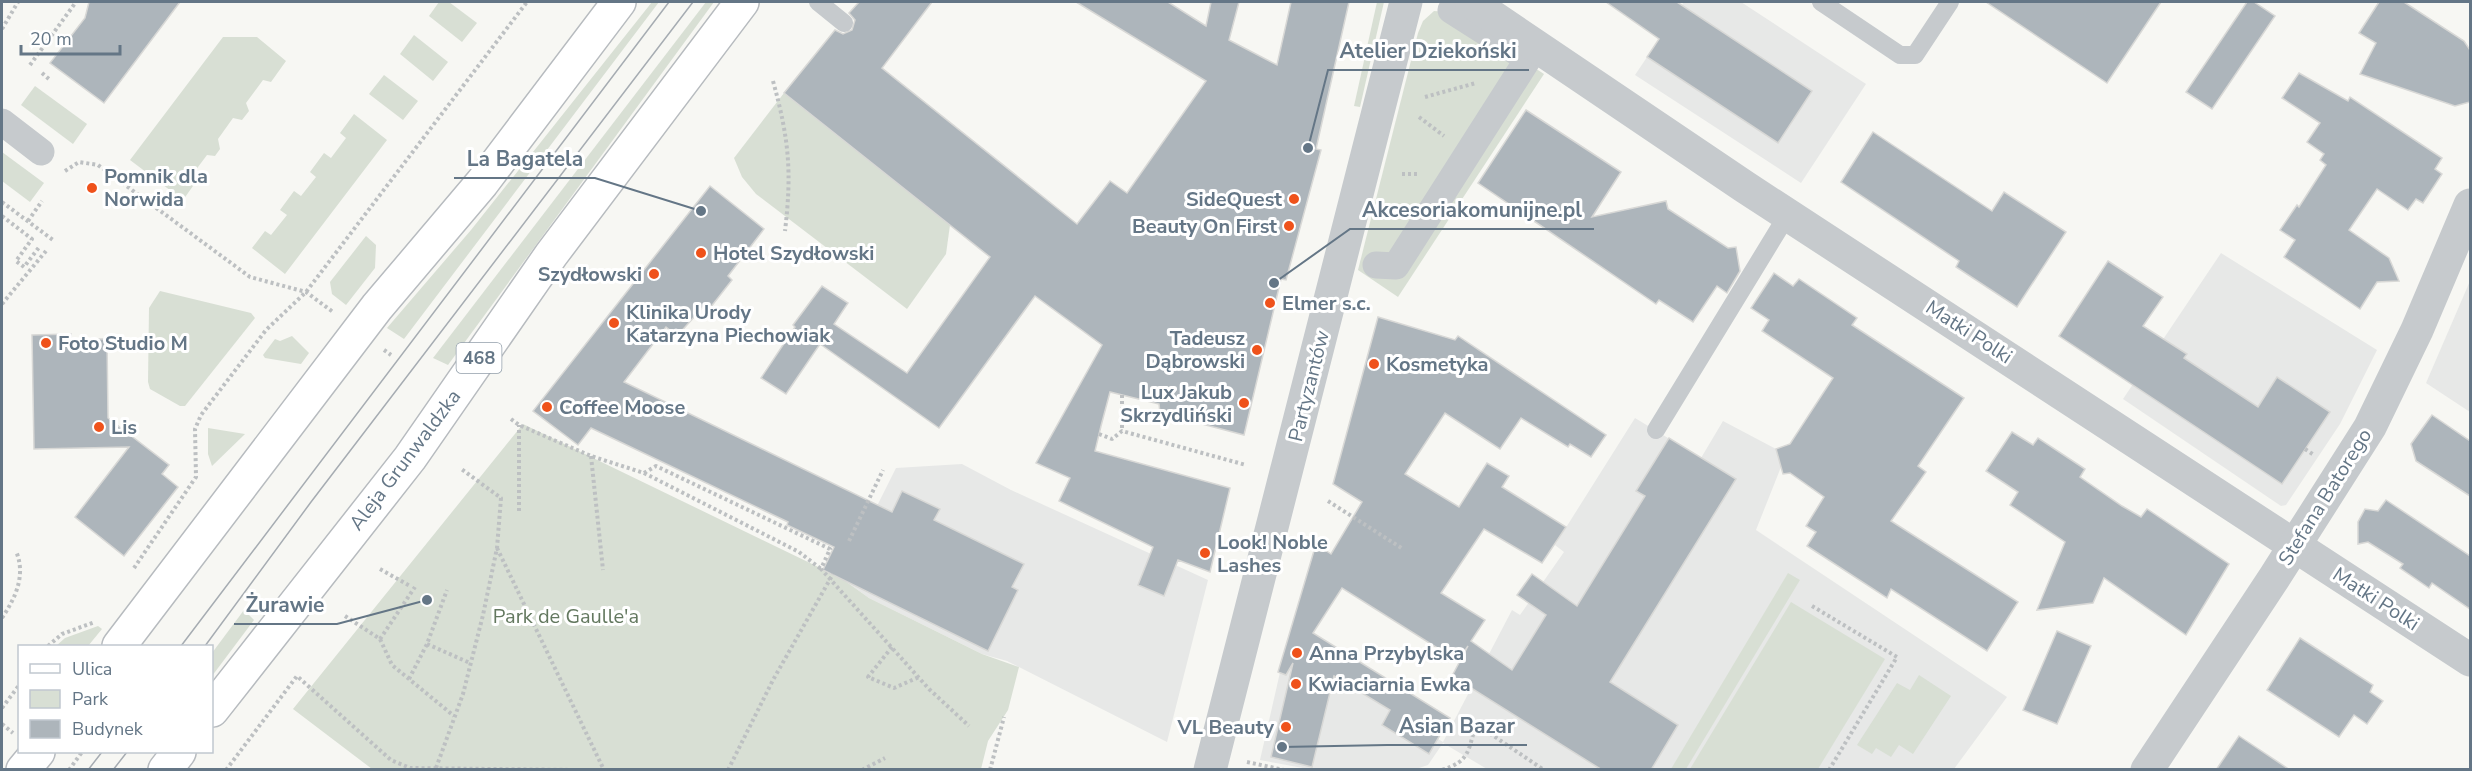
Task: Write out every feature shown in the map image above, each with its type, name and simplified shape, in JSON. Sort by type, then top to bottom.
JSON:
[{"type":"main road","points":[[120,645],[376,307],[482,183],[619,2]]},
{"type":"main road","name":"Aleja Grunwaldzka","points":[[213,709],[410,458],[551,255],[742,2]]},
{"type":"main road","points":[[165,770],[178,753]]},
{"type":"street","name":"Partyzantów","points":[[1210,770],[1406,2]]},
{"type":"street","points":[[1376,265],[1396,266],[1528,59],[1461,6]]},
{"type":"street","name":"Matki Polki","points":[[1461,6],[1788,214],[2470,660]]},
{"type":"street","points":[[2,122],[41,152]]},
{"type":"street","name":"Stefana Batorego","points":[[2147,770],[2370,427],[2417,330],[2470,206]]},
{"type":"lane","points":[[818,2],[844,23]]},
{"type":"lane","points":[[1821,2],[1900,55],[1915,55],[1950,2]]},
{"type":"lane","points":[[1656,430],[1788,214]]},
{"type":"path","points":[[2,29],[18,2]]},
{"type":"path","points":[[30,65],[76,2]]},
{"type":"path","points":[[131,576],[136,562],[196,477],[195,429],[201,415],[266,330],[306,292],[527,2]]},
{"type":"path","points":[[1425,97],[1521,70]]},
{"type":"path","points":[[42,74],[49,79]]},
{"type":"path","points":[[772,81],[783,119],[791,169],[785,231]]},
{"type":"path","points":[[65,172],[79,162],[98,165],[250,277],[306,292],[338,316]]},
{"type":"path","points":[[28,221],[42,201]]},
{"type":"path","points":[[2,202],[53,240]]},
{"type":"path","points":[[2,216],[32,239],[16,261],[24,267],[40,246]]},
{"type":"path","points":[[2,304],[46,251]]},
{"type":"path","points":[[1122,395],[1122,431]]},
{"type":"path","points":[[511,419],[519,425],[591,456],[644,473],[799,552],[832,576],[919,677],[969,726]]},
{"type":"path","points":[[519,425],[519,511]]},
{"type":"path","points":[[1099,434],[1112,439],[1122,431]]},
{"type":"path","points":[[1122,431],[1246,465]]},
{"type":"path","points":[[591,456],[603,570]]},
{"type":"path","points":[[644,473],[656,466],[830,549],[821,569]]},
{"type":"path","points":[[437,769],[470,663],[497,548],[501,498],[460,468]]},
{"type":"path","points":[[849,541],[883,470]]},
{"type":"path","points":[[1328,501],[1403,549]]},
{"type":"path","points":[[497,548],[604,770]]},
{"type":"path","points":[[2,618],[18,591],[22,565],[16,550]]},
{"type":"path","points":[[380,569],[413,586],[380,639]]},
{"type":"path","points":[[729,770],[773,680],[832,576]]},
{"type":"path","points":[[409,679],[427,644],[447,590]]},
{"type":"path","points":[[1812,606],[1897,657],[1829,770]]},
{"type":"path","points":[[345,616],[380,639],[392,665],[454,716]]},
{"type":"path","points":[[49,645],[62,634],[99,620]]},
{"type":"path","points":[[427,644],[470,663]]},
{"type":"path","points":[[892,647],[868,677],[894,688],[919,677]]},
{"type":"path","points":[[226,770],[297,676],[391,760],[410,768],[578,770]]},
{"type":"path","points":[[2,708],[18,687]]},
{"type":"path","points":[[990,770],[1004,717]]},
{"type":"path","points":[[1442,770],[1459,764],[1466,757],[1476,724],[1544,770]]},
{"type":"path","points":[[69,770],[81,753]]},
{"type":"path","points":[[862,770],[885,758]]},
{"type":"path","points":[[1247,762],[1284,770]]},
{"type":"path","points":[[398,763],[398,770]]},
{"type":"shaded area","points":[[1684,2],[1741,2],[1866,84],[1801,183],[1635,75]]},
{"type":"shaded area","points":[[2221,253],[2377,350],[2340,424],[2286,505],[2281,506],[2123,399]]},
{"type":"shaded area","points":[[2470,281],[2470,412],[2426,383]]},
{"type":"shaded area","points":[[1635,418],[1701,458],[1723,421],[1776,449],[1781,467],[1756,530],[2007,697],[1954,769],[1487,769],[1443,743],[1428,765],[1416,769],[1308,769],[1260,760],[1286,646],[1443,742],[1512,610],[1520,615],[1564,552],[1555,545]]},
{"type":"shaded area","points":[[962,464],[1011,490],[1208,580],[1167,742],[1007,661],[982,654],[869,598],[841,578],[896,468]]},
{"type":"green space","points":[[439,2],[449,2],[477,23],[462,42],[429,16]]},
{"type":"green space","points":[[652,2],[659,2],[404,339],[387,328],[471,230]]},
{"type":"green space","points":[[706,2],[714,2],[448,365],[433,358]]},
{"type":"green space","points":[[1377,2],[1384,2],[1360,107],[1354,106]]},
{"type":"green space","points":[[1434,11],[1448,12],[1544,74],[1398,297],[1358,270],[1418,33],[1423,21]]},
{"type":"green space","points":[[414,35],[448,62],[433,81],[400,54]]},
{"type":"green space","points":[[223,37],[257,37],[286,61],[271,82],[263,80],[246,103],[249,111],[242,120],[233,118],[218,139],[220,149],[215,156],[207,155],[189,179],[193,186],[183,200],[130,160]]},
{"type":"green space","points":[[384,75],[418,101],[403,120],[369,94]]},
{"type":"green space","points":[[35,86],[87,124],[73,144],[21,105]]},
{"type":"green space","points":[[784,93],[950,225],[946,254],[907,309],[756,194],[742,177],[734,158]]},
{"type":"green space","points":[[354,114],[387,140],[285,274],[252,248],[265,231],[271,235],[287,215],[280,210],[294,191],[301,196],[316,177],[310,172],[324,153],[331,158],[346,138],[340,133]]},
{"type":"green space","points":[[2,152],[44,183],[30,202],[2,181]]},
{"type":"green space","points":[[366,236],[376,245],[375,268],[346,305],[332,294],[330,282]]},
{"type":"green space","points":[[160,291],[251,313],[255,318],[185,406],[180,406],[150,389],[148,382],[149,308]]},
{"type":"green space","points":[[292,336],[309,353],[301,364],[265,358],[263,355],[275,339],[280,341]]},
{"type":"green space","name":"Park de Gaulle'a","points":[[523,424],[841,578],[869,598],[982,654],[1019,667],[1008,710],[988,741],[981,769],[372,769],[293,709]]},
{"type":"green space","points":[[208,428],[245,434],[212,466],[208,454]]},
{"type":"green space","points":[[1788,573],[1800,580],[1686,769],[1671,769]]},
{"type":"green space","points":[[1791,602],[1885,659],[1818,769],[1690,769]]},
{"type":"green space","points":[[244,610],[254,620],[213,675],[213,652]]},
{"type":"green space","points":[[98,626],[102,629],[89,645],[57,645],[65,638]]},
{"type":"green space","points":[[1919,675],[1951,696],[1913,754],[1899,745],[1891,757],[1876,748],[1872,754],[1857,745],[1897,683],[1910,690]]},
{"type":"building","points":[[89,2],[180,2],[104,103],[50,63],[85,18]]},
{"type":"building","points":[[859,2],[932,2],[882,68],[1077,224],[1110,181],[1127,193],[1206,81],[1076,2],[1168,2],[1206,26],[1211,2],[1239,2],[1229,40],[1277,65],[1291,2],[1349,2],[1316,149],[1321,150],[1286,280],[1281,279],[1244,435],[1160,413],[1159,404],[1110,392],[1101,426],[1095,451],[1230,488],[1210,572],[1178,560],[1164,596],[1138,585],[1153,547],[1059,501],[1070,478],[1036,463],[1102,345],[1035,296],[939,428],[820,344],[786,394],[761,378],[795,327],[793,325],[822,286],[848,303],[834,324],[907,373],[990,257],[784,93],[835,30],[843,34],[852,30],[855,20],[849,13]]},
{"type":"building","points":[[1606,2],[1677,2],[1812,91],[1778,143],[1647,57],[1659,39]]},
{"type":"building","points":[[1986,2],[2161,2],[2107,83]]},
{"type":"building","points":[[2247,2],[2254,2],[2275,16],[2212,109],[2186,92]]},
{"type":"building","points":[[2379,2],[2404,2],[2464,41],[2470,50],[2470,102],[2455,106],[2360,74],[2376,43],[2359,33]]},
{"type":"building","points":[[2299,73],[2348,101],[2350,97],[2442,158],[2435,169],[2442,174],[2423,203],[2416,199],[2408,210],[2377,189],[2349,230],[2389,258],[2399,281],[2377,282],[2360,309],[2284,257],[2295,240],[2280,230],[2297,205],[2299,207],[2326,165],[2320,160],[2324,154],[2307,142],[2320,123],[2282,98]]},
{"type":"building","points":[[1526,110],[1621,172],[1592,217],[1666,201],[1668,209],[1728,248],[1736,247],[1740,271],[1727,293],[1717,286],[1693,322],[1659,300],[1656,304],[1478,183]]},
{"type":"building","points":[[1873,132],[1992,211],[2004,192],[2066,232],[2017,307],[1956,267],[1959,261],[1841,182]]},
{"type":"building","points":[[710,186],[764,229],[728,276],[732,280],[710,308],[705,305],[677,336],[666,327],[624,382],[892,512],[902,491],[940,509],[934,520],[1024,564],[1012,587],[1018,590],[988,651],[823,570],[834,547],[787,525],[788,522],[591,428],[578,445],[533,411]]},
{"type":"building","points":[[2108,261],[2163,297],[2143,326],[2187,354],[2184,358],[2258,407],[2277,377],[2330,412],[2282,484],[2059,336]]},
{"type":"building","points":[[1774,273],[1793,286],[1799,279],[1857,318],[1852,325],[1964,398],[1918,466],[1926,472],[1891,521],[2018,602],[1987,651],[1891,589],[1887,598],[1807,546],[1816,532],[1806,526],[1824,497],[1790,473],[1783,474],[1776,449],[1790,444],[1833,378],[1762,331],[1769,320],[1751,308]]},
{"type":"building","points":[[1378,317],[1455,340],[1458,336],[1606,435],[1591,457],[1570,444],[1568,447],[1521,418],[1500,449],[1445,413],[1405,474],[1459,507],[1487,463],[1509,476],[1502,487],[1566,527],[1542,563],[1484,529],[1441,593],[1485,620],[1471,641],[1512,670],[1546,615],[1517,595],[1532,574],[1577,606],[1645,496],[1636,491],[1669,438],[1736,479],[1610,682],[1678,725],[1651,770],[1602,770],[1452,676],[1468,646],[1458,661],[1342,588],[1313,633],[1450,718],[1429,754],[1382,725],[1390,710],[1334,676],[1312,767],[1271,757],[1293,663],[1286,675],[1278,672],[1316,544],[1331,554],[1362,502],[1333,484]]},
{"type":"building","points":[[71,334],[71,339],[107,339],[108,418],[169,465],[162,474],[178,487],[124,556],[75,517],[129,447],[34,449],[32,335]]},
{"type":"building","points":[[2432,415],[2470,441],[2470,496],[2416,461],[2411,444]]},
{"type":"building","points":[[2012,432],[2033,445],[2038,438],[2085,469],[2080,477],[2122,506],[2141,517],[2147,509],[2229,564],[2186,635],[2104,578],[2093,603],[2037,610],[2065,542],[2010,505],[2018,492],[1986,471]]},
{"type":"building","points":[[2386,500],[2470,556],[2470,609],[2432,583],[2429,588],[2400,568],[2403,564],[2368,542],[2358,544],[2358,522],[2365,509],[2378,511]]},
{"type":"building","points":[[2057,631],[2091,646],[2057,724],[2023,710]]},
{"type":"building","points":[[2300,638],[2373,685],[2370,692],[2383,701],[2367,724],[2354,715],[2339,737],[2267,690]]},
{"type":"building","points":[[2239,736],[2290,770],[2216,770]]},
{"type":"tram line","points":[[182,645],[669,2]]},
{"type":"tram line","points":[[206,645],[311,502],[693,2]]},
{"type":"tram line","points":[[88,770],[101,753]]},
{"type":"tram line","points":[[113,770],[126,753]]},
{"type":"place","name":"Atelier Dziekoński","points":[[1308,148]]},
{"type":"place","name":"Pomnik dla Norwida","points":[[92,188]]},
{"type":"place","name":"SideQuest","points":[[1294,199]]},
{"type":"place","name":"La Bagatela","points":[[701,211]]},
{"type":"place","name":"Beauty On First","points":[[1289,226]]},
{"type":"place","name":"Hotel Szydłowski","points":[[701,253]]},
{"type":"place","name":"Szydłowski","points":[[654,274]]},
{"type":"place","name":"Akcesoriakomunijne.pl","points":[[1274,283]]},
{"type":"place","name":"Elmer s.c.","points":[[1270,303]]},
{"type":"place","name":"Klinika Urody Katarzyna Piechowiak","points":[[614,323]]},
{"type":"place","name":"Foto Studio M","points":[[46,343]]},
{"type":"place","name":"Tadeusz Dąbrowski","points":[[1257,350]]},
{"type":"place","name":"Kosmetyka","points":[[1374,364]]},
{"type":"place","name":"Lux Jakub Skrzydliński","points":[[1244,403]]},
{"type":"place","name":"Coffee Moose","points":[[547,407]]},
{"type":"place","name":"Lis","points":[[99,427]]},
{"type":"place","name":"Look! Noble Lashes","points":[[1205,553]]},
{"type":"place","name":"Żurawie","points":[[427,600]]},
{"type":"place","name":"Anna Przybylska","points":[[1297,653]]},
{"type":"place","name":"Kwiaciarnia Ewka","points":[[1296,684]]},
{"type":"place","name":"VL Beauty","points":[[1286,727]]},
{"type":"place","name":"Asian Bazar","points":[[1282,747]]}]
